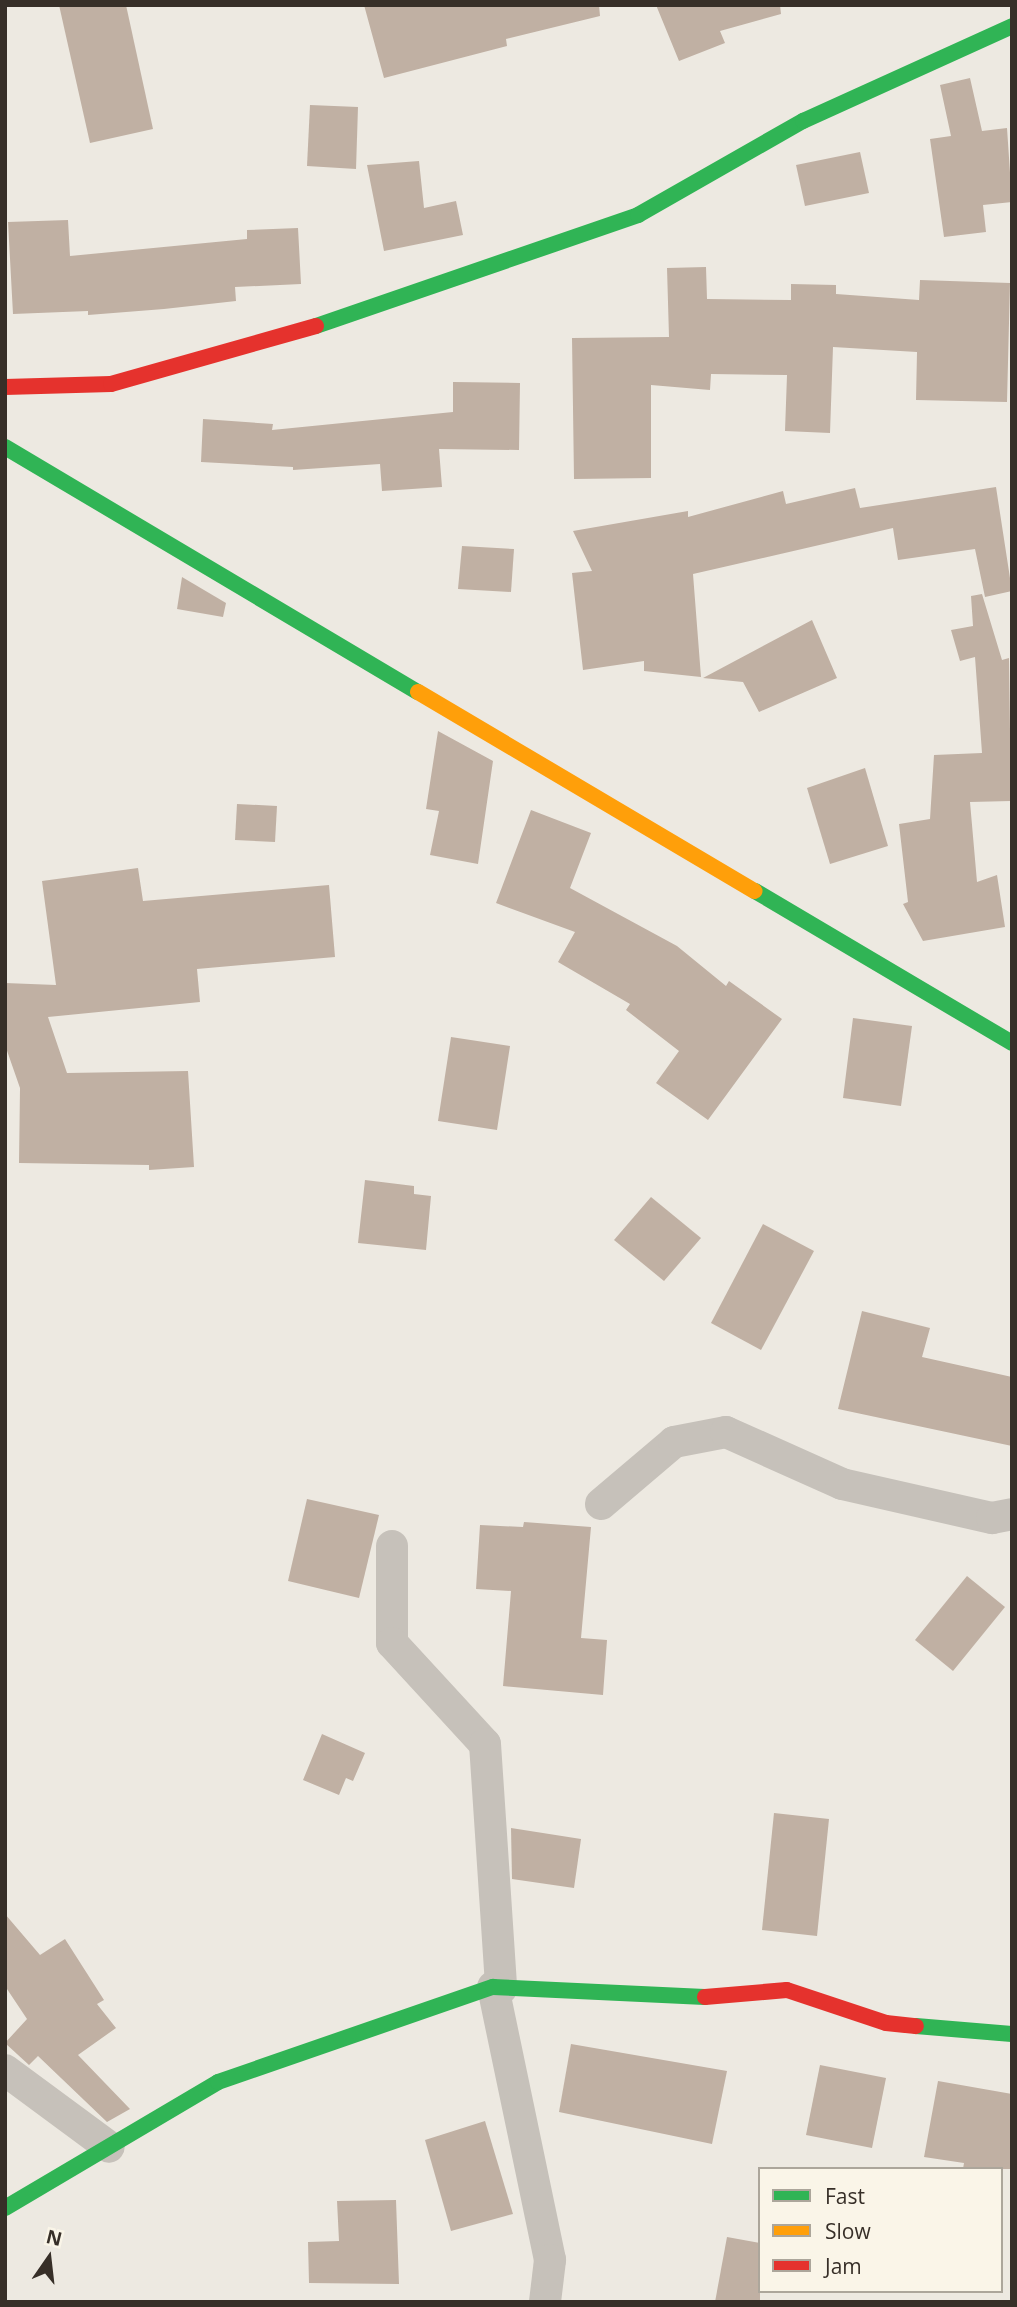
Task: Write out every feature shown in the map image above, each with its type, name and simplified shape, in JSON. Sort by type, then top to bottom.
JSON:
[{"type":"street","points":[[5,387],[111,384],[271,341],[638,215],[803,121],[1012,26]]},
{"type":"street","points":[[5,447],[1012,1043]]},
{"type":"street","points":[[601,1504],[674,1442],[726,1432],[842,1484],[992,1518],[1012,1514]]},
{"type":"street","points":[[392,1546],[392,1643],[485,1744],[497,1987],[550,2260],[545,2302]]},
{"type":"street","points":[[5,2208],[218,2082],[497,1987],[682,1999],[787,1990],[886,2023],[1012,2035]]},
{"type":"street","points":[[5,2070],[109,2147]]},
{"type":"building","points":[[59,5],[126,5],[153,129],[90,143]]},
{"type":"building","points":[[364,5],[599,5],[600,16],[506,39],[507,46],[384,78]]},
{"type":"building","points":[[656,5],[780,5],[781,14],[720,31],[725,43],[679,61]]},
{"type":"building","points":[[970,78],[982,131],[1007,128],[1012,202],[983,205],[986,232],[944,237],[930,139],[951,136],[940,85]]},
{"type":"building","points":[[310,105],[358,107],[356,169],[307,166]]},
{"type":"building","points":[[860,152],[869,193],[805,206],[796,165]]},
{"type":"building","points":[[419,161],[424,208],[456,201],[463,235],[384,251],[367,165]]},
{"type":"building","points":[[68,220],[70,256],[247,239],[247,230],[298,228],[301,284],[235,287],[236,301],[164,309],[88,315],[88,311],[13,314],[8,222]]},
{"type":"building","points":[[706,267],[707,299],[791,300],[791,284],[836,285],[836,294],[919,300],[920,280],[1010,283],[1007,402],[916,400],[917,352],[833,347],[830,433],[785,431],[787,375],[711,374],[710,390],[651,385],[651,478],[574,479],[572,338],[669,337],[667,268]]},
{"type":"building","points":[[453,382],[520,383],[519,450],[439,449],[442,487],[382,491],[380,464],[293,470],[293,467],[201,462],[203,419],[273,424],[272,430],[453,412]]},
{"type":"building","points":[[996,487],[1012,591],[985,597],[975,549],[898,560],[893,528],[693,574],[701,677],[644,671],[644,661],[583,670],[572,573],[592,571],[573,531],[688,511],[688,517],[783,491],[786,504],[855,488],[860,508]]},
{"type":"building","points":[[462,546],[514,549],[511,592],[458,589]]},
{"type":"building","points":[[182,577],[226,603],[223,617],[177,609]]},
{"type":"building","points":[[982,594],[1002,660],[1009,658],[1011,801],[970,802],[977,882],[997,875],[1005,927],[923,941],[903,904],[908,902],[899,824],[930,819],[934,755],[982,753],[975,657],[960,661],[951,630],[973,626],[971,596]]},
{"type":"building","points":[[812,620],[837,678],[759,712],[743,682],[703,678]]},
{"type":"building","points":[[438,731],[493,761],[478,864],[430,855],[439,811],[426,809]]},
{"type":"building","points":[[865,768],[888,846],[830,864],[807,788]]},
{"type":"building","points":[[237,804],[277,806],[275,842],[235,840]]},
{"type":"building","points":[[531,810],[591,833],[570,888],[677,946],[726,986],[729,981],[782,1019],[708,1120],[656,1083],[679,1051],[626,1010],[630,1004],[558,962],[575,932],[496,903]]},
{"type":"building","points":[[138,868],[143,901],[329,885],[335,957],[197,969],[200,1002],[48,1017],[67,1073],[188,1071],[194,1167],[149,1170],[149,1165],[19,1163],[20,1088],[5,1045],[5,983],[56,985],[42,881]]},
{"type":"building","points":[[853,1018],[912,1026],[901,1106],[843,1098]]},
{"type":"building","points":[[451,1037],[510,1046],[497,1130],[438,1121]]},
{"type":"building","points":[[365,1180],[414,1186],[414,1194],[431,1196],[426,1250],[358,1243]]},
{"type":"building","points":[[651,1197],[701,1238],[664,1281],[614,1240]]},
{"type":"building","points":[[763,1224],[814,1251],[761,1350],[711,1323]]},
{"type":"building","points":[[862,1311],[930,1328],[922,1357],[1012,1377],[1012,1446],[838,1409]]},
{"type":"building","points":[[307,1499],[379,1515],[359,1598],[288,1581]]},
{"type":"building","points":[[524,1522],[591,1527],[581,1638],[607,1640],[603,1695],[503,1686],[511,1591],[476,1589],[480,1525],[523,1527]]},
{"type":"building","points":[[967,1576],[1005,1607],[953,1671],[915,1640]]},
{"type":"building","points":[[322,1734],[365,1753],[353,1781],[346,1778],[339,1795],[303,1780]]},
{"type":"building","points":[[774,1813],[829,1819],[817,1936],[762,1930]]},
{"type":"building","points":[[511,1828],[581,1839],[574,1888],[512,1879]]},
{"type":"building","points":[[5,1914],[40,1955],[65,1939],[104,2000],[97,2004],[116,2028],[78,2055],[130,2109],[107,2122],[38,2056],[29,2065],[5,2043],[27,2019],[5,1986]]},
{"type":"building","points":[[571,2044],[727,2071],[712,2144],[559,2112]]},
{"type":"building","points":[[820,2065],[886,2078],[872,2148],[806,2135]]},
{"type":"building","points":[[938,2081],[1012,2094],[1012,2169],[963,2167],[964,2163],[924,2157]]},
{"type":"building","points":[[485,2121],[513,2214],[451,2231],[425,2140]]},
{"type":"building","points":[[396,2200],[399,2284],[309,2283],[308,2242],[339,2241],[337,2201]]},
{"type":"building","points":[[727,2237],[758,2243],[760,2302],[715,2302]]},
{"type":"traffic: fast","points":[[316,326],[638,215],[803,121],[1012,26]]},
{"type":"traffic: fast","points":[[5,447],[418,692]]},
{"type":"traffic: fast","points":[[755,891],[1012,1043]]},
{"type":"traffic: fast","points":[[5,2208],[218,2082],[493,1987],[705,1997]]},
{"type":"traffic: fast","points":[[916,2026],[1012,2034]]},
{"type":"traffic: slow","points":[[418,692],[755,891]]},
{"type":"traffic: jam","points":[[5,387],[111,384],[316,326]]},
{"type":"traffic: jam","points":[[705,1997],[787,1990],[886,2023],[916,2026]]}]
